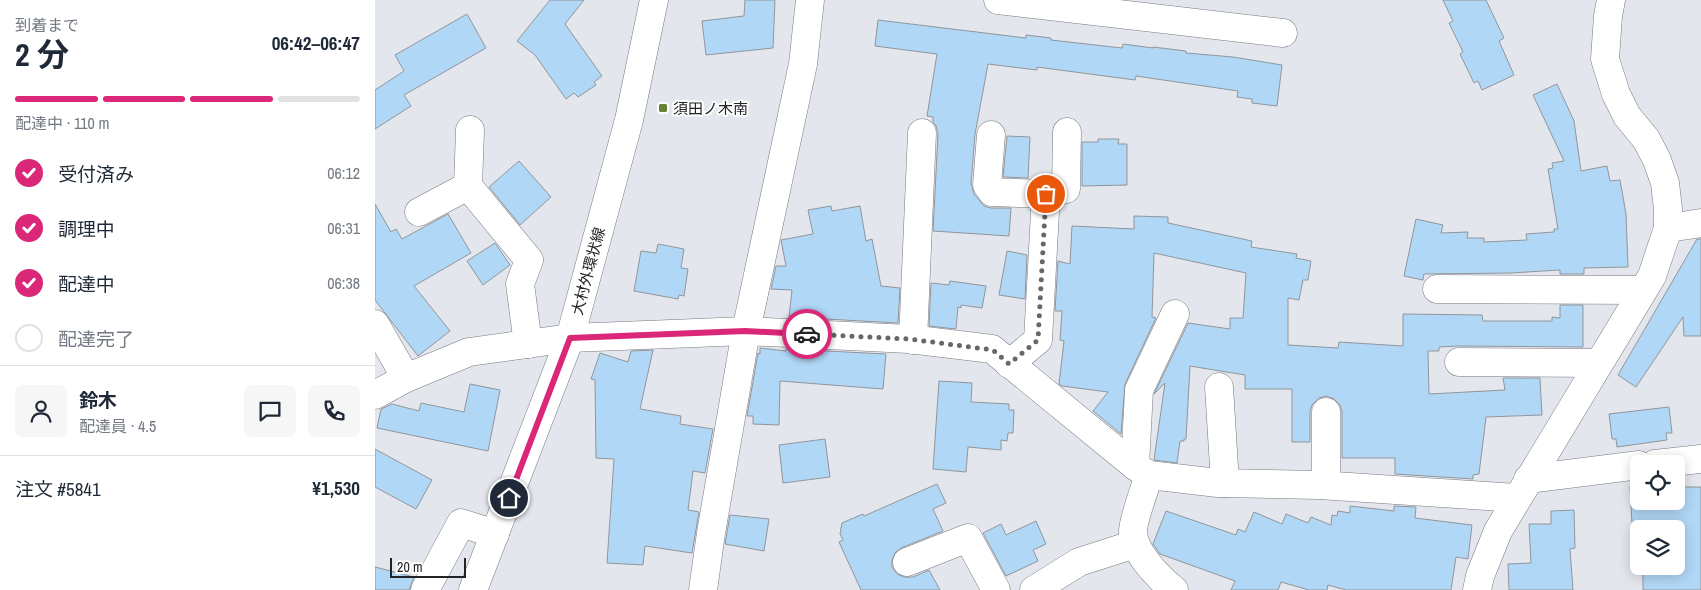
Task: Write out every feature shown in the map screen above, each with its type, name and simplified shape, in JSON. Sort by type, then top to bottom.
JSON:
[{"type":"street","name":"大村外環状線","points":[[473,590],[570,338],[629,120],[654,0]]},
{"type":"street","points":[[703,590],[745,331],[803,64],[810,0]]},
{"type":"street","points":[[998,0],[1283,33]]},
{"type":"street","points":[[1477,590],[1498,531],[1651,276],[1668,228],[1665,183],[1657,160],[1646,139],[1627,116],[1615,94],[1605,59],[1611,0]]},
{"type":"street","points":[[471,130],[468,186],[529,260],[520,284],[528,344]]},
{"type":"street","points":[[991,135],[987,185],[992,192],[1046,194],[1066,189],[1067,132]]},
{"type":"street","points":[[913,340],[922,133]]},
{"type":"street","points":[[419,212],[468,186]]},
{"type":"street","points":[[1009,364],[1038,340],[1046,194]]},
{"type":"street","points":[[1668,228],[1701,223]]},
{"type":"street","points":[[1437,289],[1643,290]]},
{"type":"street","points":[[1161,586],[1135,544],[1133,530],[1142,470],[1139,390],[1175,314]]},
{"type":"street","points":[[375,324],[406,378]]},
{"type":"street","points":[[375,395],[406,378],[469,352],[570,338],[745,331],[913,340],[993,350],[1142,470],[1225,483],[1523,488],[1630,467]]},
{"type":"street","points":[[1459,362],[1599,363]]},
{"type":"street","points":[[1219,387],[1225,483]]},
{"type":"street","points":[[1326,412],[1326,485]]},
{"type":"street","points":[[1685,461],[1701,459]]},
{"type":"street","points":[[425,590],[461,523],[495,534]]},
{"type":"street","points":[[907,562],[968,538],[996,590]]},
{"type":"street","points":[[1034,590],[1079,562],[1135,544]]},
{"type":"street","points":[[1074,590],[1079,562]]},
{"type":"building","points":[[550,0],[584,0],[565,24],[602,76],[594,82],[596,85],[578,97],[574,93],[566,99],[535,55],[517,41]]},
{"type":"building","points":[[745,0],[775,0],[773,48],[706,55],[702,21],[744,16]]},
{"type":"building","points":[[1443,0],[1486,0],[1504,38],[1499,41],[1514,75],[1482,90],[1478,81],[1474,83],[1460,54],[1463,52],[1449,23],[1453,21]]},
{"type":"building","points":[[467,14],[486,48],[404,95],[411,106],[375,129],[375,90],[404,71],[395,55]]},
{"type":"building","points":[[878,20],[1026,38],[1026,35],[1051,38],[1051,40],[1122,48],[1123,44],[1153,47],[1282,65],[1277,106],[1252,103],[1252,99],[1237,97],[1238,91],[1136,76],[1135,80],[1037,67],[1037,70],[988,64],[975,134],[971,184],[974,194],[984,206],[1011,208],[1009,236],[933,231],[938,134],[933,117],[927,116],[937,54],[875,46]]},
{"type":"building","points":[[1557,84],[1574,121],[1581,171],[1607,166],[1610,181],[1620,180],[1626,214],[1628,267],[1584,268],[1584,274],[1560,274],[1560,270],[1511,273],[1424,274],[1423,280],[1404,276],[1416,219],[1443,225],[1441,233],[1468,232],[1467,238],[1484,238],[1484,242],[1527,240],[1526,234],[1554,232],[1554,229],[1558,229],[1548,169],[1553,168],[1552,163],[1564,161],[1533,95]]},
{"type":"building","points":[[1007,136],[1030,137],[1028,178],[1003,177]]},
{"type":"building","points":[[1098,139],[1119,139],[1118,144],[1127,144],[1127,185],[1082,186],[1082,142],[1098,142]]},
{"type":"building","points":[[519,161],[551,197],[520,225],[489,187]]},
{"type":"building","points":[[375,204],[391,232],[396,229],[402,239],[448,214],[471,253],[414,286],[450,331],[418,356],[375,300]]},
{"type":"building","points":[[831,206],[832,211],[860,206],[866,241],[872,239],[881,286],[900,288],[898,323],[789,317],[792,290],[771,289],[776,266],[786,266],[781,240],[813,234],[808,210]]},
{"type":"building","points":[[1134,216],[1168,217],[1168,223],[1252,241],[1251,247],[1297,254],[1296,258],[1311,261],[1308,280],[1303,280],[1299,300],[1288,298],[1288,345],[1338,348],[1339,342],[1403,346],[1403,314],[1482,315],[1483,321],[1552,321],[1552,317],[1560,318],[1560,305],[1583,305],[1583,347],[1459,346],[1439,347],[1439,351],[1428,351],[1429,394],[1505,390],[1503,378],[1540,378],[1542,415],[1486,417],[1479,474],[1473,475],[1473,479],[1395,474],[1395,458],[1342,458],[1342,412],[1340,405],[1334,399],[1326,396],[1319,398],[1312,405],[1310,412],[1310,442],[1292,442],[1292,389],[1245,389],[1245,375],[1190,366],[1186,439],[1180,441],[1177,463],[1154,460],[1165,383],[1154,394],[1188,323],[1230,329],[1230,318],[1243,318],[1246,273],[1154,253],[1152,317],[1156,318],[1125,384],[1121,434],[1093,411],[1108,392],[1059,384],[1064,341],[1060,340],[1062,311],[1055,311],[1058,261],[1070,264],[1072,226],[1134,229]]},
{"type":"building","points":[[1697,239],[1701,239],[1701,336],[1684,336],[1683,317],[1636,387],[1618,375]]},
{"type":"building","points":[[495,243],[510,265],[483,285],[467,261]]},
{"type":"building","points":[[658,244],[684,249],[681,268],[688,269],[684,296],[679,295],[678,299],[634,291],[641,251],[656,253]]},
{"type":"building","points":[[1007,251],[1027,255],[1025,299],[999,295]]},
{"type":"building","points":[[950,281],[986,286],[982,308],[961,305],[961,308],[958,307],[956,329],[929,326],[931,283],[949,285]]},
{"type":"building","points":[[760,348],[786,351],[786,349],[886,354],[883,389],[780,381],[779,425],[753,424],[753,416],[747,416]]},
{"type":"building","points":[[653,350],[640,409],[681,416],[680,424],[713,429],[705,473],[693,471],[688,510],[699,512],[692,553],[645,546],[643,565],[607,563],[614,459],[596,458],[595,380],[591,379],[600,353],[628,362],[631,351]]},
{"type":"building","points":[[939,381],[972,383],[971,402],[1009,404],[1009,410],[1014,410],[1013,433],[1008,433],[1007,441],[1001,440],[1001,450],[968,447],[966,472],[933,469]]},
{"type":"building","points":[[470,384],[500,390],[488,451],[377,428],[381,409],[392,404],[419,411],[421,403],[464,412]]},
{"type":"building","points":[[1669,407],[1672,433],[1666,433],[1667,440],[1617,447],[1616,439],[1612,439],[1609,414]]},
{"type":"building","points":[[825,439],[830,477],[783,483],[779,445]]},
{"type":"building","points":[[375,449],[432,480],[416,509],[375,487]]},
{"type":"building","points":[[937,484],[946,503],[933,509],[943,531],[901,548],[895,553],[892,567],[897,574],[904,577],[913,577],[929,570],[940,590],[861,590],[839,542],[843,540],[840,534],[842,523],[863,514],[864,516]]},
{"type":"building","points":[[1685,487],[1701,487],[1701,590],[1643,590],[1643,575],[1685,575],[1685,520],[1632,520],[1631,510],[1685,510]]},
{"type":"building","points":[[1350,506],[1394,511],[1394,506],[1416,507],[1415,518],[1472,525],[1468,559],[1456,557],[1451,590],[1346,590],[1328,585],[1327,590],[1309,590],[1281,582],[1278,590],[1231,590],[1235,581],[1160,554],[1153,544],[1166,511],[1236,535],[1238,529],[1245,532],[1254,512],[1282,524],[1286,514],[1308,523],[1311,517],[1331,525],[1332,515],[1337,516],[1338,511],[1350,513]]},
{"type":"building","points":[[1574,510],[1575,548],[1570,549],[1573,590],[1509,590],[1508,564],[1531,563],[1529,524],[1551,524],[1551,511]]},
{"type":"building","points":[[730,515],[769,519],[764,551],[725,544]]},
{"type":"building","points":[[1036,521],[1046,544],[1033,550],[1038,561],[1006,576],[983,533],[1001,524],[1006,535]]},
{"type":"building","points":[[375,567],[414,577],[409,590],[375,590]]},
{"type":"way so far","points":[[807,334],[909,339],[993,350],[1009,364],[1038,340],[1046,194]]},
{"type":"place","name":"須田ノ木南","points":[[663,108]]},
{"type":"route","points":[[509,498],[570,338],[745,331],[807,334]]}]
